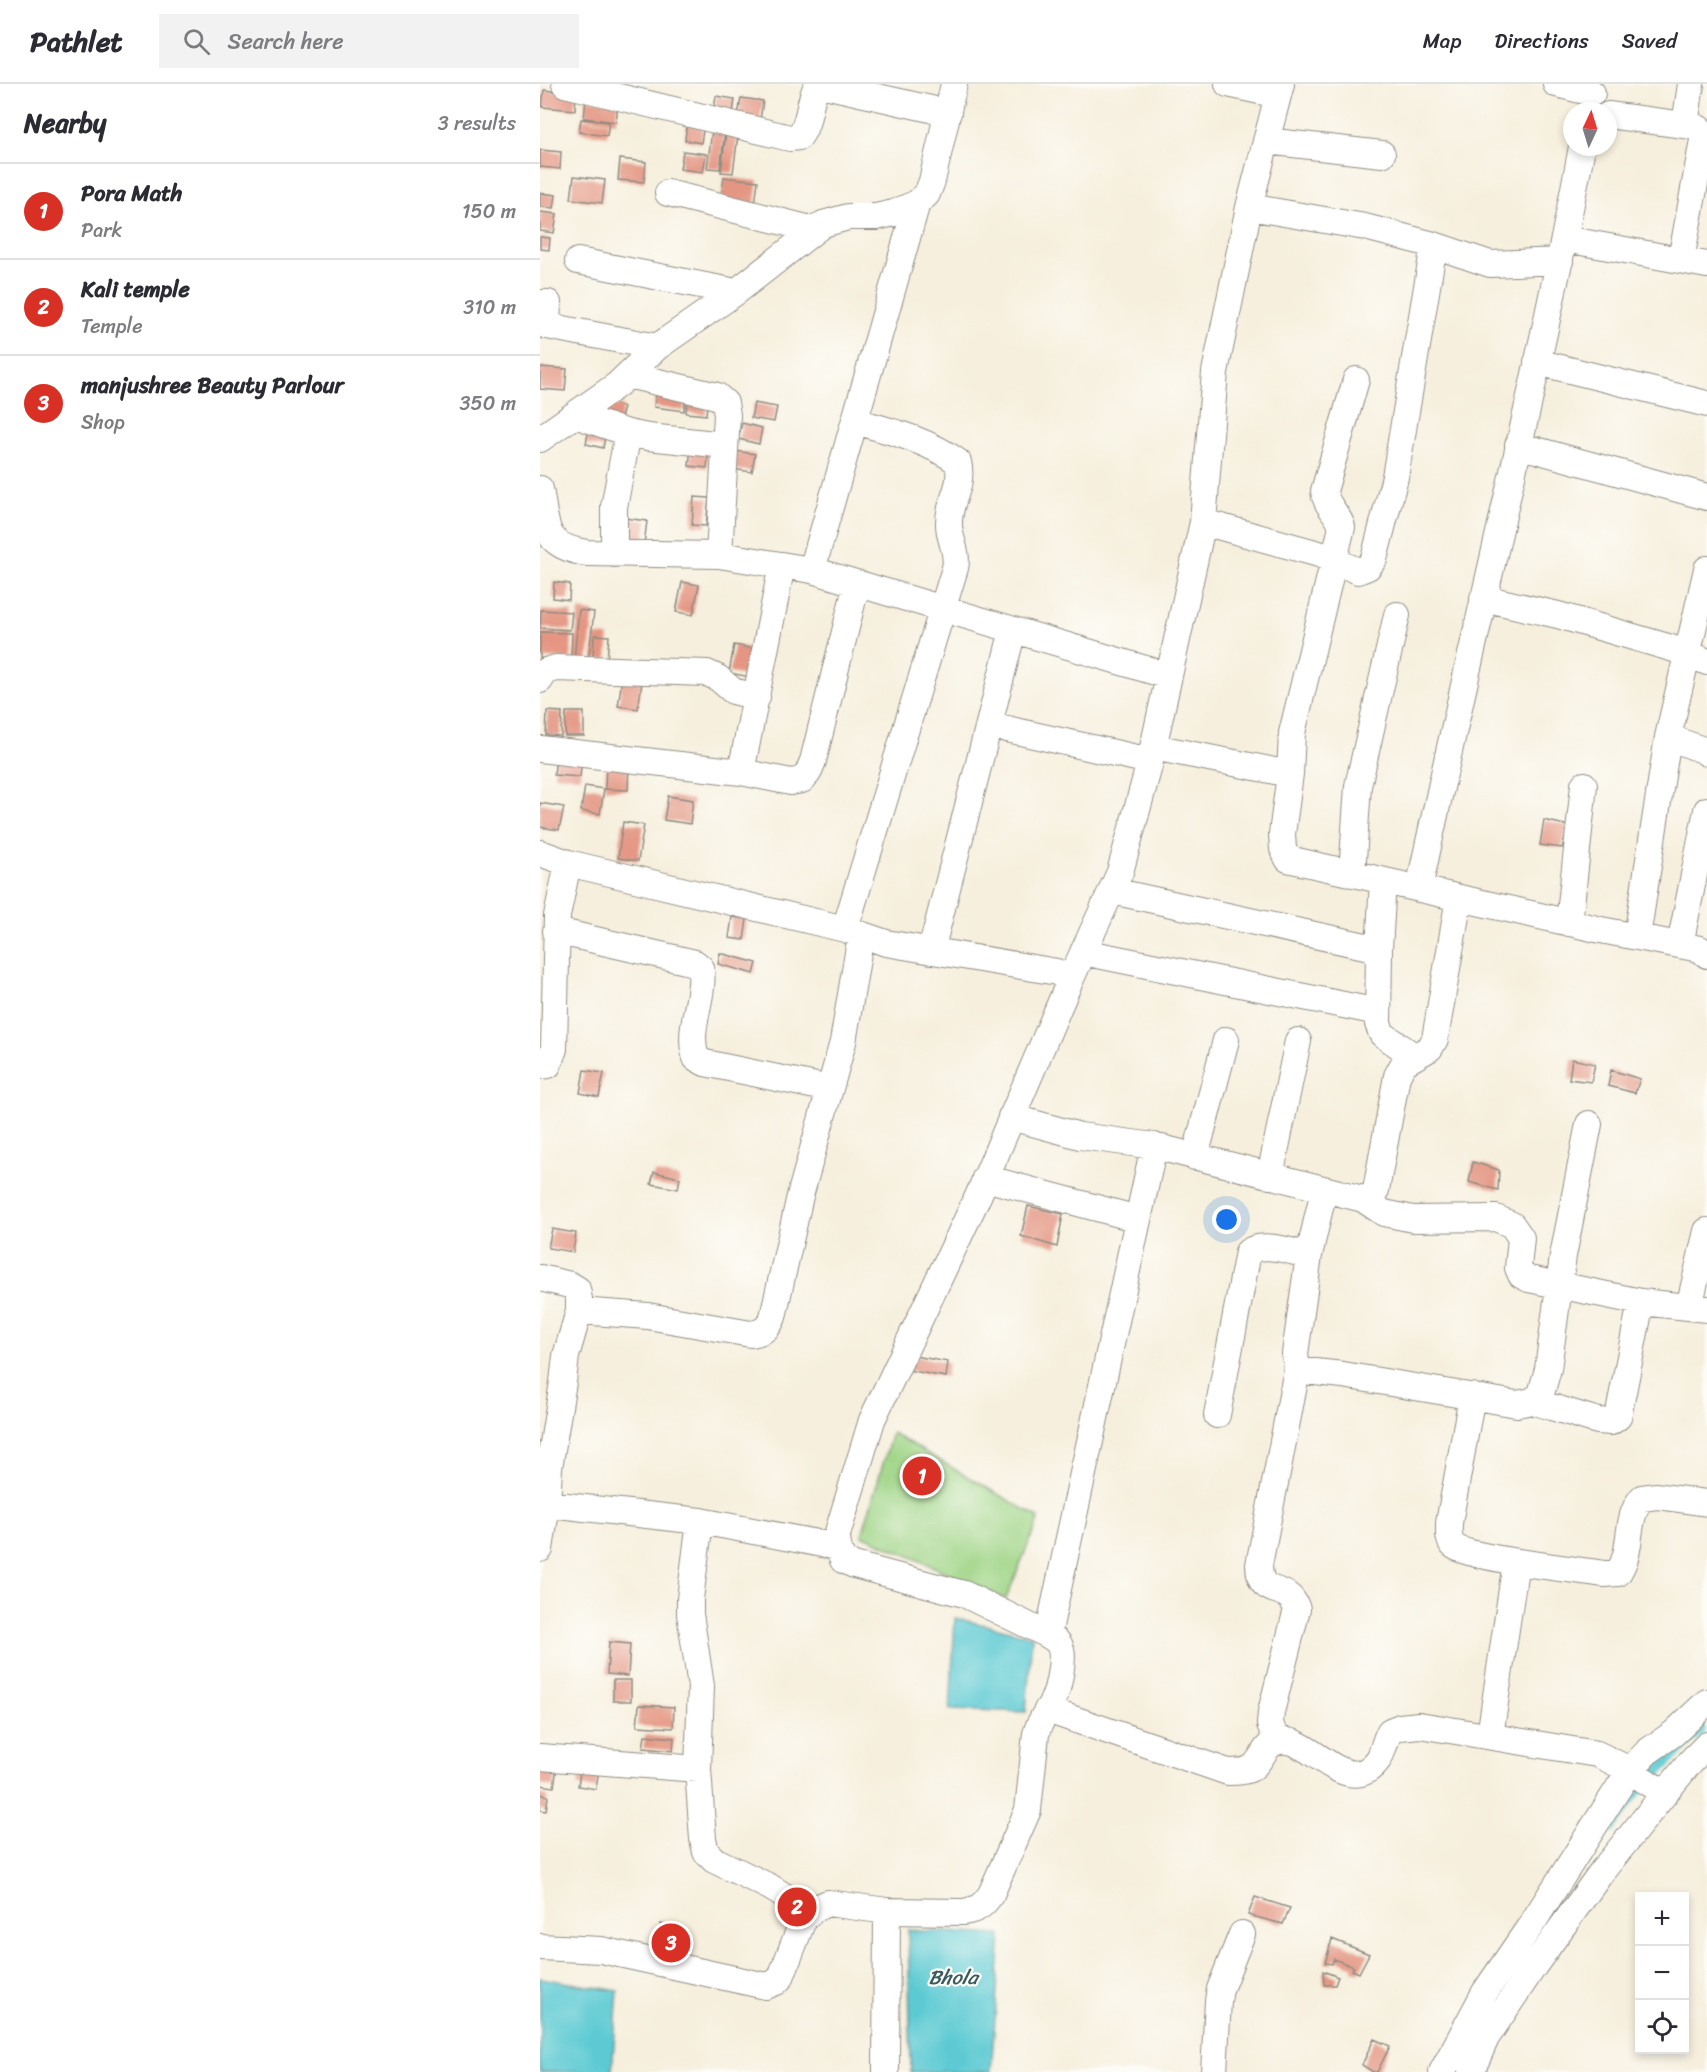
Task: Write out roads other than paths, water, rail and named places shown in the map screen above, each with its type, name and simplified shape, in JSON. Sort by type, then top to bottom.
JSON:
[{"type":"street","points":[[565,84],[790,138],[799,137],[804,131],[812,94],[816,88],[825,85],[948,113]]},
{"type":"street","points":[[540,439],[628,375],[657,347],[736,291],[823,224],[848,217],[876,217],[894,213],[917,203],[927,194],[932,181],[954,84]]},
{"type":"street","points":[[540,1947],[601,1950],[766,1986],[781,1977],[803,1920],[810,1912],[828,1903],[887,1911],[963,1912],[975,1910],[984,1904],[995,1885],[1028,1810],[1038,1724],[1054,1700],[1062,1658],[1061,1647],[1057,1640],[964,1594],[854,1565],[843,1560],[838,1547],[837,1534],[872,1420],[985,1178],[1069,983],[1120,872],[1151,754],[1203,522],[1215,372],[1249,207],[1279,90],[1228,84]]},
{"type":"street","points":[[1556,84],[1591,96]]},
{"type":"street","points":[[1685,125],[1691,84]]},
{"type":"street","points":[[1617,116],[1685,125],[1698,128],[1702,132],[1703,140],[1681,260]]},
{"type":"street","points":[[1266,141],[1382,154]]},
{"type":"street","points":[[1419,889],[1452,733],[1562,250],[1580,156]]},
{"type":"street","points":[[668,193],[815,230]]},
{"type":"street","points":[[812,570],[917,203]]},
{"type":"street","points":[[1249,207],[1365,227],[1434,245],[1490,264],[1562,250],[1681,260],[1707,265]]},
{"type":"street","points":[[1203,522],[1335,560],[1358,571],[1368,567],[1374,559],[1395,477],[1434,245]]},
{"type":"street","points":[[578,261],[736,291]]},
{"type":"street","points":[[540,303],[548,303],[547,326],[657,347]]},
{"type":"street","points":[[1537,362],[1707,404]]},
{"type":"street","points":[[628,375],[717,396],[725,403],[727,415],[718,555]]},
{"type":"street","points":[[1356,380],[1324,491],[1325,500],[1339,516],[1342,527],[1292,733],[1290,774],[1282,834],[1283,849],[1288,859],[1569,923],[1700,949],[1707,955]]},
{"type":"street","points":[[575,415],[628,433],[725,445]]},
{"type":"street","points":[[579,1311],[648,1316],[751,1334],[763,1332],[773,1317],[801,1196],[843,1042],[853,932],[957,559],[948,524],[949,514],[960,484],[961,472],[958,462],[910,438],[855,421]]},
{"type":"street","points":[[614,554],[614,507],[628,433]]},
{"type":"street","points":[[1518,445],[1707,497]]},
{"type":"street","points":[[540,489],[548,530],[553,541],[569,550],[614,554],[718,555],[812,570],[1169,676]]},
{"type":"street","points":[[741,772],[782,565]]},
{"type":"street","points":[[1637,937],[1668,737],[1698,658],[1707,569]]},
{"type":"street","points":[[540,749],[741,772],[791,782],[802,780],[808,773],[857,583]]},
{"type":"street","points":[[1483,598],[1558,615],[1698,658]]},
{"type":"street","points":[[1352,874],[1358,786],[1397,615]]},
{"type":"street","points":[[931,951],[1013,630]]},
{"type":"street","points":[[540,680],[546,671],[556,668],[706,673],[718,678],[734,691],[757,697]]},
{"type":"street","points":[[988,725],[1151,754],[1290,774]]},
{"type":"street","points":[[1668,737],[1707,753]]},
{"type":"street","points":[[1569,923],[1584,785]]},
{"type":"street","points":[[1680,945],[1707,810]]},
{"type":"street","points":[[540,853],[568,863],[853,932],[886,943],[1057,972],[1069,983]]},
{"type":"street","points":[[540,1066],[548,1065],[554,1048],[556,931],[568,863]]},
{"type":"street","points":[[1383,881],[1378,949],[1378,1024],[1382,1034],[1414,1056]]},
{"type":"street","points":[[1112,891],[1378,949]]},
{"type":"street","points":[[1364,1199],[1371,1197],[1376,1190],[1397,1076],[1404,1063],[1430,1048],[1435,1040],[1459,898]]},
{"type":"street","points":[[556,931],[695,963],[701,968],[703,979],[692,1036],[696,1058],[705,1063],[830,1089]]},
{"type":"street","points":[[1083,952],[1378,1012]]},
{"type":"street","points":[[1195,1156],[1226,1040]]},
{"type":"street","points":[[1270,1176],[1298,1041]]},
{"type":"street","points":[[1011,1117],[1080,1136],[1154,1146],[1364,1199],[1384,1213],[1413,1219],[1496,1218],[1512,1225],[1521,1238],[1518,1268],[1521,1275],[1529,1279],[1641,1302],[1698,1308],[1707,1231]]},
{"type":"street","points":[[1297,1370],[1343,1375],[1517,1404],[1532,1401],[1541,1394],[1548,1369],[1558,1284],[1589,1124]]},
{"type":"street","points":[[1048,1635],[1154,1146]]},
{"type":"street","points":[[985,1178],[1138,1219]]},
{"type":"street","points":[[1277,1741],[1270,1724],[1271,1712],[1297,1609],[1294,1600],[1288,1595],[1263,1584],[1259,1577],[1259,1565],[1297,1370],[1295,1354],[1309,1255],[1324,1190]]},
{"type":"street","points":[[1217,1416],[1248,1252],[1254,1248],[1263,1247],[1309,1255]]},
{"type":"street","points":[[540,1278],[570,1285],[577,1289],[579,1311],[566,1356],[552,1381],[549,1468],[543,1504],[540,1549]]},
{"type":"street","points":[[1532,1401],[1598,1421],[1611,1422],[1618,1417],[1641,1302]]},
{"type":"street","points":[[1472,1396],[1449,1535],[1452,1545],[1461,1551],[1516,1562],[1604,1574],[1618,1573],[1625,1563],[1634,1507],[1642,1498],[1656,1496],[1707,1503]]},
{"type":"street","points":[[543,1504],[700,1521],[838,1547]]},
{"type":"street","points":[[700,1521],[690,1614],[701,1686],[698,1769],[706,1852],[714,1860],[770,1887],[810,1912]]},
{"type":"street","points":[[1490,1736],[1516,1562]]},
{"type":"street","points":[[1471,2072],[1486,2038],[1603,1870],[1647,1781],[1647,1752],[1674,1733],[1707,1702]]},
{"type":"street","points":[[1047,1710],[1228,1772],[1242,1772],[1254,1767],[1268,1746],[1277,1741],[1290,1740],[1341,1771],[1357,1774],[1369,1769],[1380,1759],[1384,1741],[1390,1731],[1400,1727],[1419,1725],[1597,1754],[1647,1781]]},
{"type":"street","points":[[1442,2072],[1485,1992],[1533,1922],[1647,1781],[1691,1761],[1707,1745]]},
{"type":"street","points":[[540,1757],[698,1769]]},
{"type":"street","points":[[886,2072],[887,1911]]},
{"type":"street","points":[[1214,2072],[1220,1989],[1242,1934]]},
{"type":"water","points":[[955,1618],[1032,1636],[1026,1712],[950,1709]]},
{"type":"water","name":"Bhola","points":[[908,1930],[1001,1935],[991,2072],[911,2072]]},
{"type":"water","points":[[540,1978],[618,1991],[612,2072],[540,2072]]},
{"type":"waterway","points":[[1609,1824],[1634,1789],[1697,1728]]},
{"type":"place","name":"Pora Math","points":[[922,1476]]},
{"type":"place","name":"Kali temple","points":[[797,1907]]},
{"type":"place","name":"manjushree Beauty Parlour","points":[[671,1943]]}]
